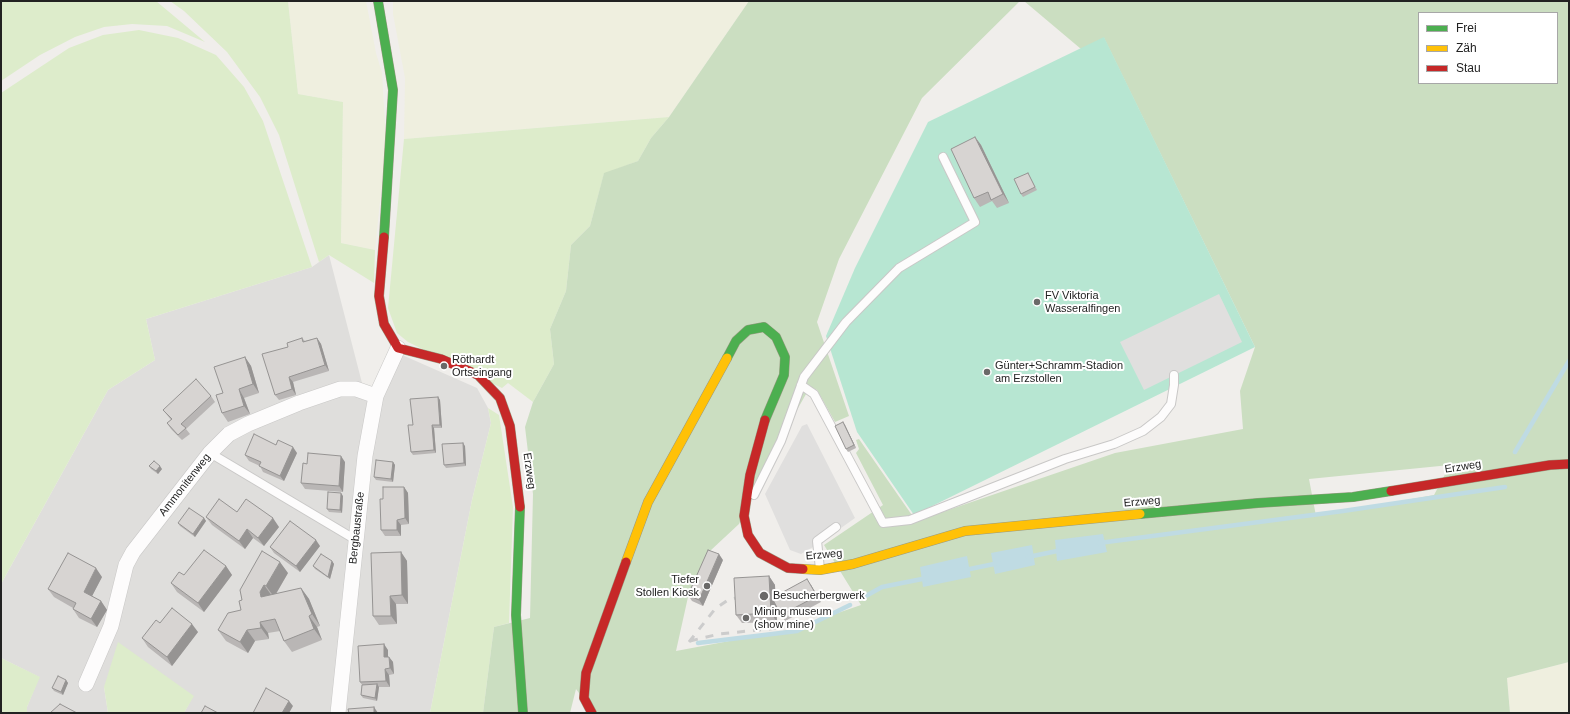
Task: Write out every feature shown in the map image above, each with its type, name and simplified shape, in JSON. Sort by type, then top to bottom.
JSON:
[{"type":"street","points":[[378,1],[393,90],[389,177],[379,296],[384,324],[398,348]]},
{"type":"street","name":"Erzweg","points":[[584,698],[586,673],[596,642],[648,502],[699,412],[736,341],[748,330],[764,327],[776,337],[785,357],[784,375],[766,418],[750,475],[744,516],[748,535],[760,553],[788,568],[820,570],[853,564],[965,531],[1258,503],[1353,497],[1550,465],[1569,464]]},
{"type":"street","name":"Bergbaustraße","points":[[338,713],[365,456],[376,396],[398,348]]},
{"type":"street","name":"Erzweg","points":[[398,348],[413,353],[442,359],[478,375],[500,398],[510,426],[520,498],[516,615],[519,676],[523,713]]},
{"type":"street","name":"Ammonitenweg","points":[[86,684],[111,626],[126,565],[133,552],[210,452],[229,434],[248,424],[340,389],[356,389],[376,396]]},
{"type":"street","points":[[584,698],[592,713]]},
{"type":"lane","points":[[746,507],[758,488],[781,441],[804,377],[846,322],[899,268],[975,222],[943,157]]},
{"type":"lane","points":[[801,385],[814,394],[883,523],[910,520],[1065,459],[1114,444],[1143,431],[1161,417],[1171,404],[1174,375]]},
{"type":"lane","points":[[210,452],[356,540]]},
{"type":"lane","points":[[820,570],[817,541],[836,527]]},
{"type":"lane","points":[[579,713],[584,698]]},
{"type":"shaded area","points":[[329,255],[362,383],[382,395],[400,354],[477,388],[488,408],[491,423],[472,500],[430,713],[184,713],[193,696],[104,687],[108,713],[27,713],[27,707],[39,677],[1,658],[1,584],[108,390],[155,360],[146,319],[312,267]]},
{"type":"shaded area","points":[[1219,294],[1242,342],[1144,390],[1120,342]]},
{"type":"shaded area","points":[[807,424],[855,518],[820,543],[801,554],[790,550],[765,494],[802,426]]},
{"type":"green space","points":[[1,1],[156,1],[205,42],[167,26],[132,24],[104,27],[75,37],[40,55],[1,81]]},
{"type":"green space","points":[[170,1],[288,1],[298,94],[343,102],[341,243],[375,250],[374,283],[329,255],[319,262],[279,135],[260,97],[227,52],[184,11]]},
{"type":"green space","points":[[288,1],[366,1],[376,53],[382,73],[386,143],[375,250],[341,243],[343,102],[298,94]]},
{"type":"green space","points":[[393,1],[749,1],[669,117],[404,139],[405,78],[393,14]]},
{"type":"green space","points":[[749,1],[1020,1],[922,98],[839,259],[817,322],[849,416],[835,422],[817,390],[810,387],[763,470],[739,524],[710,551],[688,597],[676,651],[788,630],[861,605],[824,545],[883,505],[856,453],[859,449],[856,440],[859,439],[916,521],[1115,453],[1243,429],[1240,391],[1255,347],[1104,38],[1081,49],[1024,1],[1569,1],[1569,662],[1507,678],[1510,713],[594,713],[576,689],[570,713],[483,713],[494,627],[530,618],[533,494],[525,427],[533,402],[554,364],[550,329],[566,291],[571,245],[590,226],[604,173],[638,161],[651,138],[669,117]],"holes":[[[1450,465],[1434,495],[1316,516],[1309,479]]]},
{"type":"green space","points":[[139,30],[178,38],[216,55],[244,87],[263,121],[312,267],[146,319],[155,360],[108,390],[1,584],[1,93],[69,48],[103,35]]},
{"type":"green space","name":"FV Viktoria Wasseralfingen","points":[[1104,37],[1255,347],[914,515],[857,432],[826,336],[855,268],[928,122]]},
{"type":"green space","points":[[669,117],[651,138],[638,161],[604,174],[590,226],[571,245],[566,291],[550,329],[554,364],[533,402],[508,383],[502,388],[408,342],[397,333],[388,308],[404,139]]},
{"type":"green space","points":[[488,408],[499,415],[513,507],[509,623],[494,627],[483,713],[430,713],[472,500],[491,423]]},
{"type":"green space","points":[[118,642],[194,696],[184,713],[108,713],[104,687]]},
{"type":"green space","points":[[1,658],[40,677],[27,707],[27,713],[1,713]]},
{"type":"green space","points":[[1569,662],[1569,713],[1510,713],[1507,678]]},
{"type":"water","points":[[1103,534],[1107,552],[1057,561],[1055,540]]},
{"type":"water","points":[[1032,545],[1035,565],[995,574],[991,553]]},
{"type":"water","points":[[967,556],[971,577],[923,587],[920,567]]},
{"type":"building","points":[[975,137],[1003,194],[991,200],[988,192],[974,198],[951,149]]},
{"type":"building","points":[[1028,173],[1035,187],[1021,194],[1014,179]]},
{"type":"building","points":[[302,338],[303,342],[317,338],[325,365],[289,377],[292,389],[275,395],[262,354],[288,347],[287,343]]},
{"type":"building","points":[[245,357],[253,384],[239,389],[244,406],[222,413],[216,395],[223,393],[214,367]]},
{"type":"building","points":[[196,379],[211,396],[181,424],[186,428],[178,435],[167,423],[172,419],[163,410]]},
{"type":"building","points":[[438,397],[440,425],[432,425],[434,450],[411,452],[408,425],[413,425],[410,399]]},
{"type":"building","points":[[843,422],[854,445],[846,449],[835,426]]},
{"type":"building","points":[[254,434],[276,445],[278,440],[293,447],[280,476],[259,466],[261,462],[245,455]]},
{"type":"building","points":[[463,443],[464,463],[444,465],[442,444]]},
{"type":"building","points":[[308,453],[341,456],[339,486],[301,483],[303,463],[307,464]]},
{"type":"building","points":[[376,460],[393,462],[391,479],[374,477]]},
{"type":"building","points":[[154,461],[160,466],[156,471],[149,466]]},
{"type":"building","points":[[383,487],[404,487],[405,518],[397,520],[397,530],[381,530],[380,499],[383,499]]},
{"type":"building","points":[[328,492],[341,493],[340,510],[327,509]]},
{"type":"building","points":[[219,499],[237,512],[246,499],[273,518],[258,538],[247,529],[239,541],[206,517]]},
{"type":"building","points":[[189,508],[204,518],[193,534],[178,523]]},
{"type":"building","points":[[290,521],[316,540],[296,566],[270,547]]},
{"type":"building","points":[[204,550],[226,566],[198,603],[171,583],[179,572],[184,575]]},
{"type":"building","points":[[708,550],[719,554],[699,600],[688,595]]},
{"type":"building","points":[[262,551],[280,562],[266,586],[264,585],[260,592],[261,597],[301,588],[312,614],[309,616],[314,629],[284,641],[275,619],[260,622],[261,628],[247,630],[240,642],[218,630],[228,613],[241,610],[239,601],[242,600],[240,590]]},
{"type":"building","points":[[401,552],[402,595],[390,596],[391,616],[373,616],[371,553]]},
{"type":"building","points":[[68,553],[96,568],[84,592],[101,601],[91,619],[73,609],[76,603],[48,589]]},
{"type":"building","points":[[321,554],[332,561],[328,577],[313,566]]},
{"type":"building","points":[[769,576],[771,613],[736,615],[734,578]]},
{"type":"building","points":[[807,579],[817,596],[781,615],[772,598]]},
{"type":"building","points":[[172,608],[192,624],[167,657],[142,638],[156,620],[160,623]]},
{"type":"building","points":[[384,644],[384,657],[389,657],[390,668],[385,669],[386,681],[360,682],[358,646]]},
{"type":"building","points":[[58,676],[66,680],[61,692],[52,688]]},
{"type":"building","points":[[377,684],[375,698],[361,695],[362,685]]},
{"type":"building","points":[[266,688],[289,701],[282,713],[253,713]]},
{"type":"building","points":[[60,704],[77,713],[50,713]]},
{"type":"building","points":[[205,706],[218,713],[201,713]]},
{"type":"building","points":[[374,707],[374,713],[349,713],[348,709]]},
{"type":"waterway","points":[[1515,452],[1569,361]]},
{"type":"waterway","points":[[1099,543],[1343,511],[1505,487]]},
{"type":"waterway","points":[[1028,557],[1062,550]]},
{"type":"waterway","points":[[965,570],[999,563]]},
{"type":"waterway","points":[[864,597],[882,587],[927,578]]},
{"type":"waterway","points":[[698,643],[797,631],[850,605]]},
{"type":"railway","points":[[689,642],[715,609],[728,600],[740,597]]},
{"type":"railway","points":[[690,641],[719,634],[778,628],[788,620]]},
{"type":"traffic: fast","points":[[378,1],[393,90],[384,237]]},
{"type":"traffic: fast","points":[[727,358],[736,341],[748,330],[764,327],[776,337],[785,357],[784,375],[765,420]]},
{"type":"traffic: fast","points":[[1140,514],[1258,503],[1353,497],[1391,491]]},
{"type":"traffic: fast","points":[[520,507],[516,615],[523,713]]},
{"type":"traffic: slow","points":[[626,562],[648,502],[727,358]]},
{"type":"traffic: slow","points":[[803,569],[820,570],[853,564],[965,531],[1140,514]]},
{"type":"traffic: jam","points":[[384,237],[379,296],[384,324],[398,348],[441,359],[478,375],[500,398],[510,426],[520,507]]},
{"type":"traffic: jam","points":[[765,420],[750,475],[744,516],[748,535],[760,553],[788,568],[803,569]]},
{"type":"traffic: jam","points":[[1391,491],[1550,465],[1569,464]]},
{"type":"traffic: jam","points":[[592,713],[584,698],[586,673],[626,562]]},
{"type":"place","name":"FV Viktoria Wasseralfingen","points":[[1037,302]]},
{"type":"place","name":"Röthardt Ortseingang","points":[[444,366]]},
{"type":"place","name":"Günter+Schramm-Stadion am Erzstollen","points":[[987,372]]},
{"type":"place","name":"Tiefer Stollen Kiosk","points":[[707,586]]},
{"type":"place","name":"Besucherbergwerk","points":[[764,596]]},
{"type":"place","name":"Mining museum (show mine)","points":[[746,618]]}]
